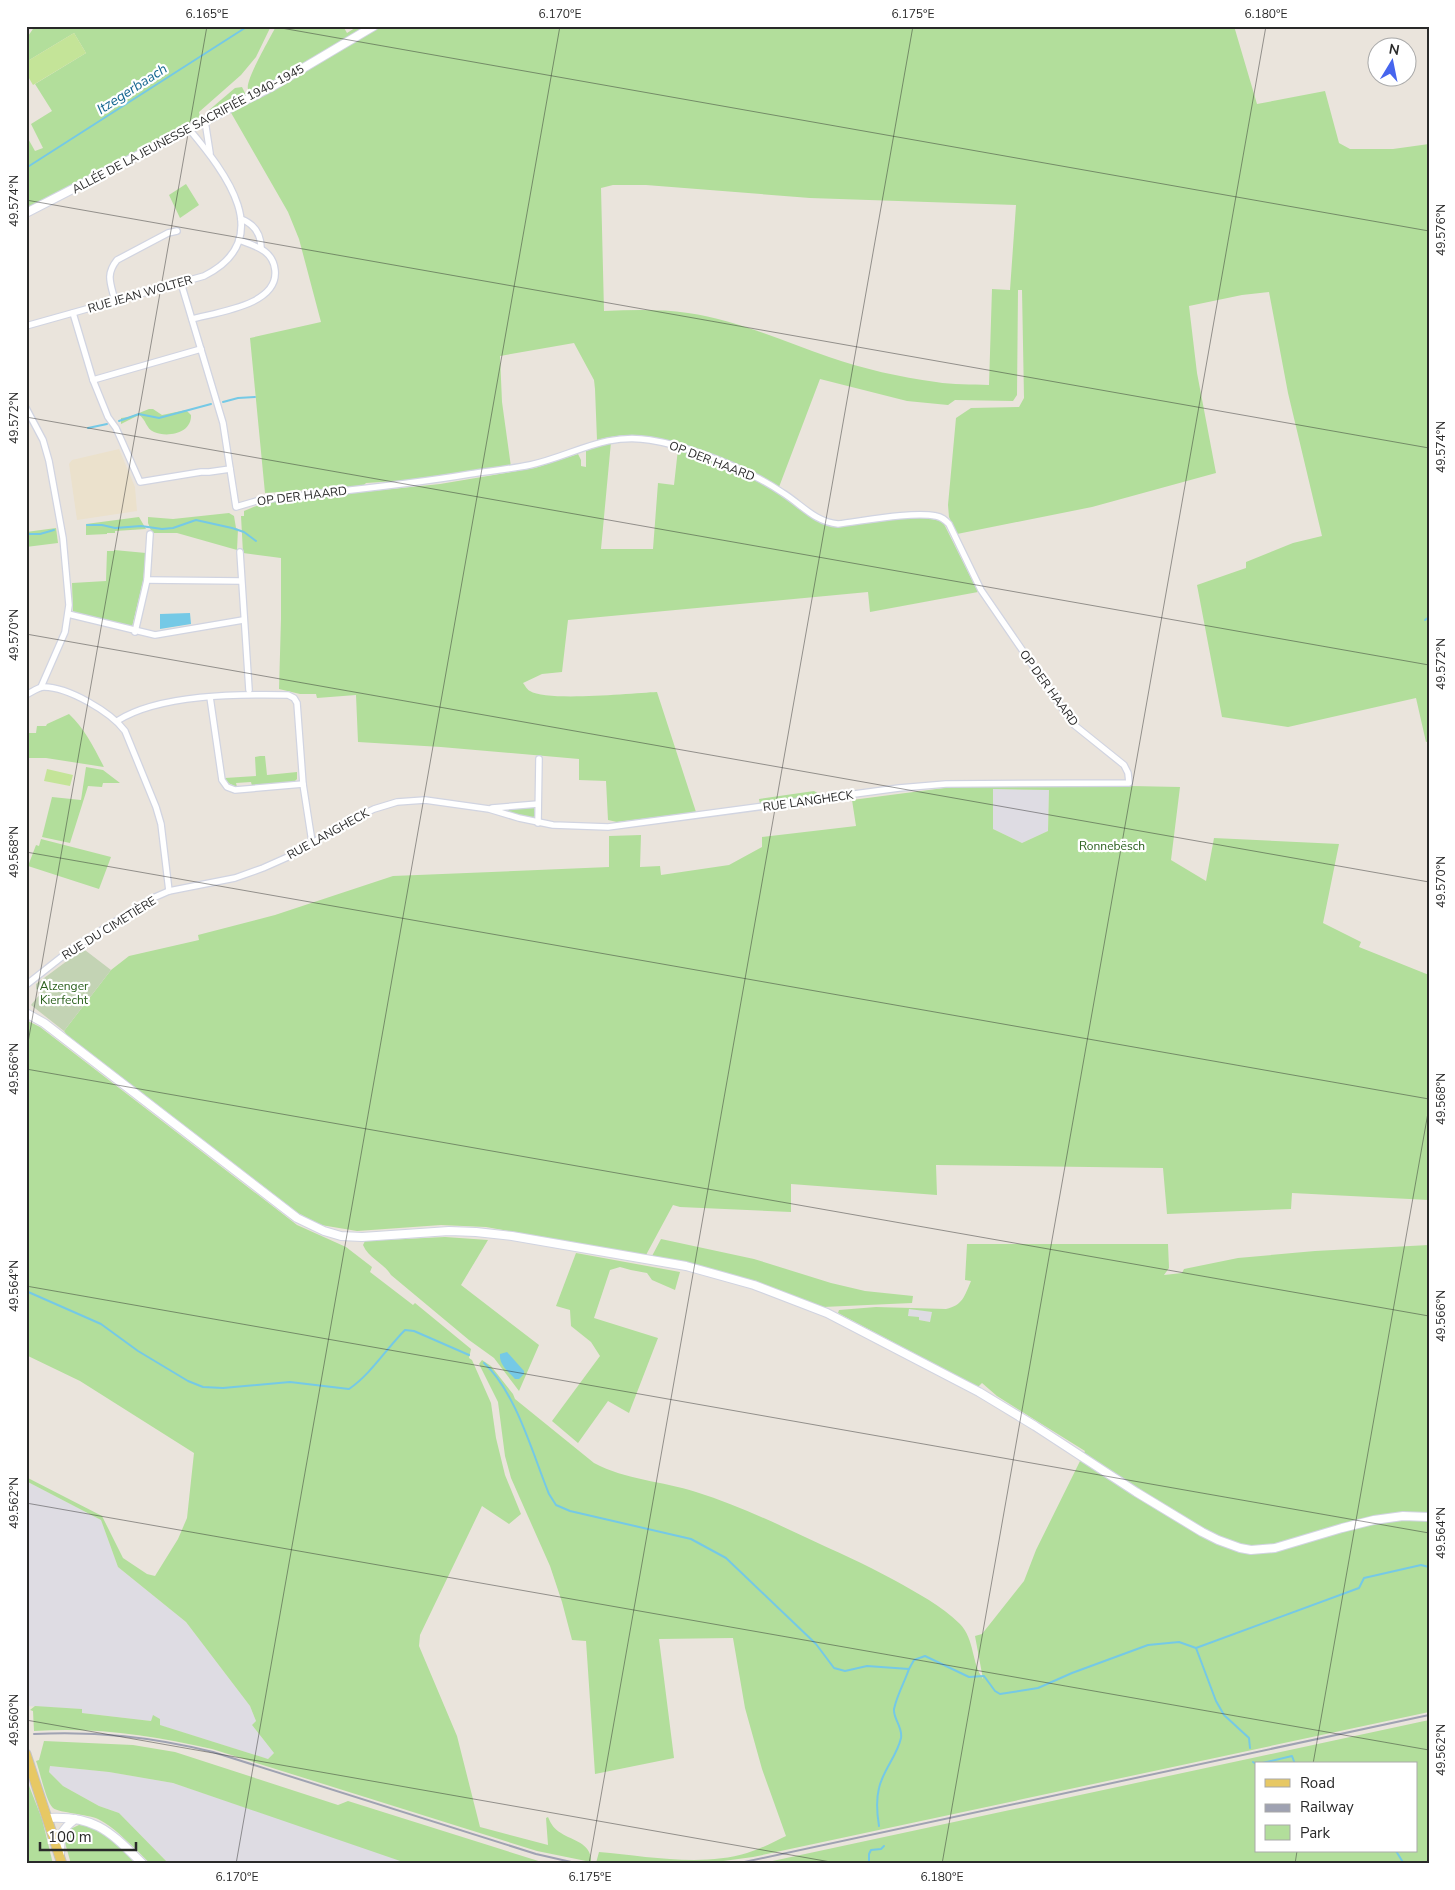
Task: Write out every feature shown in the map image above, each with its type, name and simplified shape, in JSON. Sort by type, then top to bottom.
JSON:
[{"type":"main road","name":"ALLÉE DE LA JEUNESSE SACRIFIÉE 1940-1945","points":[[26,213],[273,86],[374,26]]},
{"type":"main road","points":[[26,1013],[44,1023],[297,1218],[324,1231],[341,1236],[362,1237],[449,1231],[512,1236],[686,1266],[754,1285],[827,1312],[987,1396],[1136,1492],[1218,1540],[1240,1548],[1251,1550],[1275,1548],[1374,1520],[1403,1516],[1429,1517]]},
{"type":"main road","points":[[26,1754],[61,1861]]},
{"type":"main road","points":[[47,1818],[92,1822],[105,1829],[143,1864]]},
{"type":"main road","points":[[61,1861],[61,1836],[63,1830],[75,1819]]},
{"type":"street","name":"RUE JEAN WOLTER","points":[[205,121],[211,155]]},
{"type":"street","name":"RUE JEAN WOLTER","points":[[26,326],[204,276],[219,268],[231,255],[239,240],[241,219],[236,196],[211,155],[190,129]]},
{"type":"street","points":[[241,219],[250,222],[257,231],[261,248]]},
{"type":"street","points":[[116,301],[109,276],[112,266],[117,260],[168,233],[177,231]]},
{"type":"street","points":[[192,318],[250,303],[260,299],[272,288],[275,276],[273,263],[269,255],[261,248],[239,240]]},
{"type":"street","points":[[73,313],[92,380],[140,482],[230,469],[223,423],[181,282]]},
{"type":"street","points":[[92,380],[201,349]]},
{"type":"street","points":[[26,408],[42,440],[49,461],[63,538],[68,591],[68,614],[65,632],[41,687]]},
{"type":"street","name":"OP DER HAARD","points":[[230,469],[236,507],[260,500],[418,483],[531,465],[608,440],[628,438],[666,444],[719,461],[754,476],[783,493],[815,518],[827,523],[838,524],[908,516],[934,515],[943,518],[949,524],[981,590],[1073,724],[1124,765],[1128,773],[1128,783]]},
{"type":"street","points":[[134,632],[147,580],[150,534]]},
{"type":"street","points":[[240,552],[248,690]]},
{"type":"street","points":[[147,580],[241,581]]},
{"type":"street","points":[[68,614],[134,632],[155,635],[244,620]]},
{"type":"street","points":[[26,695],[41,687],[57,688],[70,693],[117,721],[125,731],[161,824],[169,891]]},
{"type":"street","points":[[117,721],[128,713],[165,703],[210,697],[288,695],[294,698],[297,703],[303,784],[312,842]]},
{"type":"street","points":[[210,697],[222,780],[227,787],[236,790],[303,784]]},
{"type":"street","points":[[538,823],[539,759]]},
{"type":"street","name":"RUE LANGHECK","points":[[169,891],[236,878],[290,856],[350,820],[374,809],[397,802],[426,800],[490,809],[538,823],[578,827],[608,827],[899,788],[946,784],[1128,783]]},
{"type":"street","name":"RUE LANGHECK","points":[[490,809],[538,804]]},
{"type":"street","name":"RUE DU CIMETIÈRE","points":[[26,985],[80,943],[133,910],[169,891]]},
{"type":"shaded area","points":[[119,449],[135,487],[137,511],[77,520],[69,464],[72,460]]},
{"type":"shaded area","points":[[993,789],[1049,790],[1048,831],[1022,843],[993,829]]},
{"type":"shaded area","points":[[909,1308],[932,1312],[931,1322],[908,1316]]},
{"type":"shaded area","points":[[26,1481],[101,1520],[118,1567],[186,1622],[250,1706],[256,1721],[252,1725],[274,1753],[268,1759],[159,1725],[153,1716],[151,1721],[82,1713],[81,1709],[26,1706]]},
{"type":"shaded area","points":[[50,1766],[109,1772],[173,1783],[410,1863],[169,1864],[119,1813],[99,1806],[63,1786],[49,1772]]},
{"type":"green space","points":[[35,26],[271,26],[256,57],[241,75],[199,112],[200,117],[55,195],[26,208],[26,135],[35,151],[43,148],[31,124],[52,111],[35,84],[86,53],[74,33],[26,62],[26,39]]},
{"type":"green space","points":[[276,26],[343,26],[347,33],[358,26],[1234,26],[1257,104],[1325,91],[1339,143],[1350,149],[1393,149],[1429,144],[1429,741],[1426,742],[1416,698],[1288,727],[1222,717],[1197,585],[1246,568],[1246,562],[1293,543],[1322,536],[1288,393],[1269,292],[1242,295],[1189,306],[1197,373],[1216,473],[1092,507],[957,534],[949,517],[948,505],[956,418],[971,408],[1019,407],[1024,398],[1022,290],[1018,290],[1017,395],[1013,401],[955,400],[948,405],[907,401],[820,379],[779,487],[731,464],[650,438],[627,435],[597,440],[594,380],[574,343],[500,356],[502,402],[511,467],[427,479],[366,483],[363,486],[265,493],[250,338],[321,322],[299,239],[288,212],[230,111],[254,99],[248,89],[250,77]],"holes":[[[613,185],[646,185],[810,198],[1016,205],[1010,290],[992,289],[989,385],[942,383],[868,369],[742,326],[706,316],[667,311],[604,311],[601,188]]]},
{"type":"green space","points":[[74,33],[86,53],[33,85],[26,73],[26,62]]},
{"type":"green space","points":[[242,87],[246,95],[208,114],[208,111],[235,88]]},
{"type":"green space","points":[[186,184],[199,205],[180,218],[169,195]]},
{"type":"green space","points":[[153,409],[162,415],[186,410],[191,415],[190,421],[183,430],[172,434],[160,434],[151,431],[139,415],[121,424],[121,418]]},
{"type":"green space","points":[[611,442],[601,549],[653,549],[658,483],[674,485],[678,449],[731,467],[751,476],[799,508],[830,524],[842,526],[912,517],[943,522],[978,592],[870,612],[868,592],[568,620],[562,672],[542,674],[523,683],[527,689],[539,694],[554,696],[657,692],[696,812],[617,822],[608,820],[606,781],[579,780],[579,759],[358,742],[356,695],[317,698],[316,694],[300,694],[279,689],[281,558],[243,553],[241,516],[244,516],[244,511],[266,502],[440,484],[535,468],[578,454],[581,466],[586,467],[586,451]]},
{"type":"green space","points":[[229,513],[234,516],[236,528],[238,529],[237,550],[177,533],[152,533],[148,523],[148,517],[173,519]]},
{"type":"green space","points":[[139,517],[146,529],[86,535],[86,524]]},
{"type":"green space","points":[[56,528],[58,543],[26,547],[26,532]]},
{"type":"green space","points":[[107,551],[146,553],[143,581],[132,627],[73,612],[72,583],[106,581]]},
{"type":"green space","points":[[69,714],[84,732],[104,767],[46,758],[26,758],[26,733],[36,733],[37,726],[46,726]]},
{"type":"green space","points":[[265,756],[267,775],[297,772],[297,779],[294,782],[252,786],[251,782],[236,783],[237,787],[226,782],[225,778],[256,776],[255,757]]},
{"type":"green space","points":[[86,767],[103,770],[120,783],[103,783],[102,787],[88,786],[70,843],[42,837],[52,797],[81,800]]},
{"type":"green space","points":[[47,769],[73,775],[70,786],[44,781]]},
{"type":"green space","name":"Ronnebësch","points":[[967,785],[1180,787],[1171,860],[1206,881],[1214,838],[1339,844],[1323,923],[1361,942],[1359,947],[1429,975],[1429,1200],[1292,1193],[1291,1209],[1167,1214],[1163,1168],[936,1165],[937,1195],[791,1184],[791,1212],[680,1207],[673,1205],[646,1255],[486,1227],[441,1225],[357,1231],[321,1225],[298,1213],[64,1031],[111,970],[129,956],[199,940],[198,935],[275,915],[393,876],[609,867],[609,836],[641,835],[640,867],[660,866],[661,875],[729,865],[762,847],[762,837],[856,826],[852,800]],"holes":[[[993,789],[1049,790],[1048,831],[1022,843],[993,829]]]},
{"type":"green space","points":[[814,791],[823,798],[805,797],[760,804],[759,799]]},
{"type":"green space","points":[[534,807],[535,816],[531,818],[508,812],[508,808]]},
{"type":"green space","points":[[41,839],[111,857],[99,889],[28,866],[36,845],[39,846]]},
{"type":"green space","name":"Alzenger Kierfecht","points":[[81,947],[111,970],[64,1031],[31,1005],[41,993],[36,989],[36,984],[71,958]]},
{"type":"green space","points":[[26,1020],[40,1027],[297,1225],[346,1247],[372,1267],[370,1272],[413,1305],[415,1303],[471,1349],[469,1358],[472,1360],[491,1403],[496,1438],[505,1475],[521,1514],[509,1524],[482,1506],[420,1635],[419,1646],[457,1736],[480,1827],[548,1845],[546,1818],[548,1817],[556,1830],[585,1847],[591,1862],[537,1851],[212,1749],[123,1733],[79,1730],[34,1731],[33,1711],[30,1710],[35,1706],[82,1709],[82,1713],[151,1721],[153,1715],[160,1719],[160,1725],[268,1759],[274,1753],[252,1725],[256,1721],[250,1706],[186,1622],[118,1567],[101,1520],[26,1481],[26,1477],[102,1516],[123,1558],[147,1574],[155,1576],[178,1539],[187,1518],[194,1453],[80,1381],[26,1355]]},
{"type":"green space","points":[[445,1237],[488,1240],[461,1285],[539,1345],[519,1391],[494,1358],[469,1340],[391,1275],[385,1267],[369,1254],[363,1245],[365,1241]]},
{"type":"green space","points":[[661,1239],[754,1259],[831,1283],[865,1291],[913,1296],[912,1303],[823,1307],[756,1282],[702,1266],[652,1256]]},
{"type":"green space","points":[[967,1244],[1168,1244],[1169,1268],[1164,1275],[1182,1273],[1184,1269],[1238,1258],[1315,1251],[1429,1245],[1429,1712],[753,1857],[701,1864],[596,1863],[599,1852],[693,1860],[730,1857],[752,1851],[786,1836],[762,1769],[745,1708],[733,1638],[659,1639],[674,1758],[595,1774],[586,1641],[572,1640],[550,1566],[511,1478],[505,1456],[498,1402],[479,1364],[482,1360],[491,1366],[515,1399],[594,1463],[631,1477],[683,1488],[738,1507],[861,1563],[928,1600],[953,1617],[965,1630],[971,1644],[976,1665],[983,1679],[975,1636],[982,1634],[1024,1581],[1036,1550],[1085,1451],[997,1396],[982,1383],[978,1387],[838,1313],[839,1310],[876,1307],[946,1309],[960,1303],[962,1300],[971,1281],[965,1280]],"holes":[[[909,1309],[932,1312],[930,1322],[919,1320],[919,1317],[908,1316]]]},
{"type":"green space","points":[[576,1253],[680,1272],[675,1290],[652,1280],[647,1273],[620,1267],[610,1270],[594,1318],[658,1338],[629,1413],[608,1401],[578,1443],[552,1421],[600,1356],[591,1342],[571,1326],[570,1310],[556,1306]]},
{"type":"green space","points":[[1429,1720],[1429,1864],[759,1864]]},
{"type":"green space","points":[[44,1741],[133,1745],[175,1752],[338,1805],[348,1801],[548,1864],[409,1864],[173,1783],[109,1772],[50,1766],[49,1772],[63,1786],[99,1806],[119,1813],[169,1864],[151,1864],[119,1833],[105,1823],[93,1817],[56,1810],[50,1805],[36,1761],[39,1760]]},
{"type":"green space","points":[[26,1778],[42,1819],[53,1864],[26,1864]]},
{"type":"green space","points":[[79,1825],[103,1834],[136,1864],[71,1864],[64,1839],[66,1831]]},
{"type":"water","points":[[190,613],[191,624],[160,629],[160,614]]},
{"type":"water","points":[[507,1352],[524,1371],[524,1374],[519,1379],[515,1379],[504,1368],[500,1354]]},
{"type":"waterway","name":"Itzegerbaach","points":[[26,168],[248,26]]},
{"type":"waterway","points":[[223,402],[238,398],[255,397]]},
{"type":"waterway","points":[[119,421],[139,414],[159,418],[211,404]]},
{"type":"waterway","points":[[88,428],[107,424]]},
{"type":"waterway","points":[[87,525],[102,525],[115,528],[141,526],[162,529],[173,528],[196,520],[244,532],[256,541]]},
{"type":"waterway","points":[[26,534],[40,534],[54,530]]},
{"type":"waterway","points":[[1425,620],[1429,617]]},
{"type":"waterway","points":[[26,1291],[101,1324],[138,1351],[188,1381],[203,1387],[223,1388],[290,1382],[349,1389],[371,1369],[405,1330],[414,1331],[469,1355]]},
{"type":"waterway","points":[[484,1363],[495,1375],[514,1407],[549,1494],[556,1505],[570,1511],[691,1539],[726,1558],[816,1644],[834,1668],[845,1671],[867,1666],[909,1669],[914,1660],[925,1656],[969,1677],[984,1676],[995,1691],[1000,1694],[1038,1688],[1072,1673],[1148,1645],[1179,1642],[1196,1648],[1359,1588],[1364,1578],[1421,1565],[1429,1567]]},
{"type":"waterway","points":[[1196,1648],[1216,1701],[1224,1715],[1249,1738],[1250,1748]]},
{"type":"waterway","points":[[879,1826],[877,1797],[881,1781],[901,1738],[901,1730],[894,1709],[909,1669]]},
{"type":"waterway","points":[[1266,1762],[1292,1756],[1294,1762]]},
{"type":"waterway","points":[[869,1864],[871,1850],[881,1849],[884,1846]]},
{"type":"waterway","points":[[1397,1852],[1404,1864]]},
{"type":"railway","points":[[735,1864],[1429,1715]]},
{"type":"railway","points":[[34,1734],[80,1733],[124,1736],[168,1742],[213,1752],[536,1854],[580,1864]]}]
